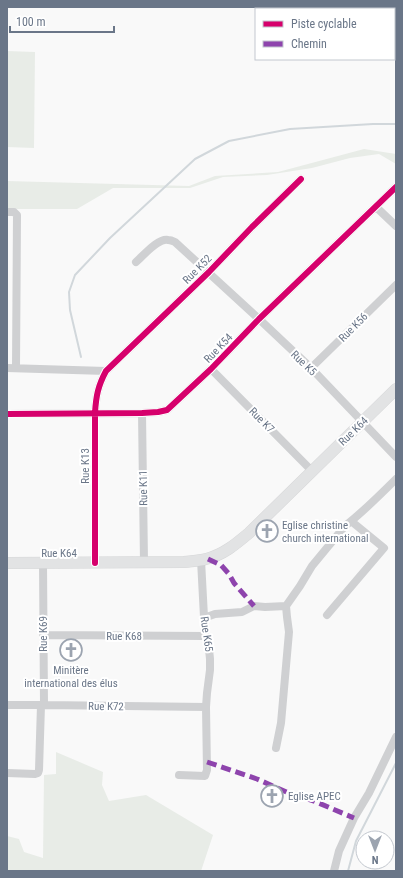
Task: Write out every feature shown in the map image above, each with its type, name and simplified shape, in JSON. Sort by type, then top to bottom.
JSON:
[{"type":"street","name":"Rue K52","points":[[106,371],[209,272],[301,179]]},
{"type":"street","name":"Rue K54","points":[[7,414],[142,413],[167,410],[211,369],[259,319],[396,187]]},
{"type":"street","points":[[376,207],[396,226]]},
{"type":"street","points":[[7,212],[16,213],[17,223],[16,368]]},
{"type":"street","name":"Rue K5","points":[[136,262],[162,240],[175,242],[311,368],[396,457]]},
{"type":"street","name":"Rue K56","points":[[311,368],[396,285]]},
{"type":"street","points":[[7,368],[106,371]]},
{"type":"street","name":"Rue K7","points":[[211,369],[312,471]]},
{"type":"street","name":"Rue K13","points":[[95,563],[95,413],[96,399],[100,383],[106,371]]},
{"type":"street","name":"Rue K64","points":[[7,563],[184,562],[208,559],[224,552],[249,533],[396,389]]},
{"type":"street","name":"Rue K11","points":[[142,413],[144,562]]},
{"type":"street","points":[[276,748],[281,723],[289,632],[286,606],[312,566],[345,526],[396,479]]},
{"type":"street","points":[[327,615],[384,548],[351,521]]},
{"type":"street","name":"Rue K65","points":[[179,775],[205,776],[207,762],[206,707],[210,665],[209,649],[205,636],[201,560]]},
{"type":"street","name":"Rue K69","points":[[7,773],[35,774],[38,773],[39,770],[42,705],[43,563]]},
{"type":"street","points":[[204,618],[215,614],[242,612],[254,606],[286,606]]},
{"type":"street","name":"Rue K68","points":[[43,635],[205,636]]},
{"type":"street","name":"Rue K72","points":[[7,705],[206,707]]},
{"type":"street","points":[[334,871],[339,851],[354,818],[369,792],[396,737]]},
{"type":"shaded area","points":[[7,51],[35,52],[34,148],[7,147]]},
{"type":"shaded area","points":[[364,149],[396,154],[396,164],[379,154],[350,158],[312,168],[267,175],[223,177],[190,188],[113,188],[77,209],[7,209],[7,181],[189,186],[215,176],[278,172]]},
{"type":"shaded area","points":[[56,752],[103,772],[102,785],[109,801],[146,795],[213,835],[201,871],[7,871],[7,836],[19,839],[24,852],[43,858],[44,775],[56,774]]},
{"type":"waterway","points":[[81,357],[70,310],[69,292],[75,275],[110,238],[195,159],[229,141],[290,129],[396,124]]},
{"type":"waterway","points":[[348,871],[356,841],[396,763]]},
{"type":"marked path","points":[[208,559],[221,565],[254,606]]},
{"type":"marked path","points":[[207,762],[257,779],[291,794],[314,801],[354,818]]},
{"type":"cycle path","points":[[95,563],[95,413],[98,391],[106,371],[209,272],[301,179]]},
{"type":"cycle path","points":[[7,414],[142,413],[167,410],[211,369],[259,319],[396,187]]},
{"type":"place","name":"Eglise christine church international","points":[[267,531]]},
{"type":"place","name":"Minitère international des élus","points":[[71,650]]},
{"type":"place","name":"Eglise APEC","points":[[272,796]]}]
